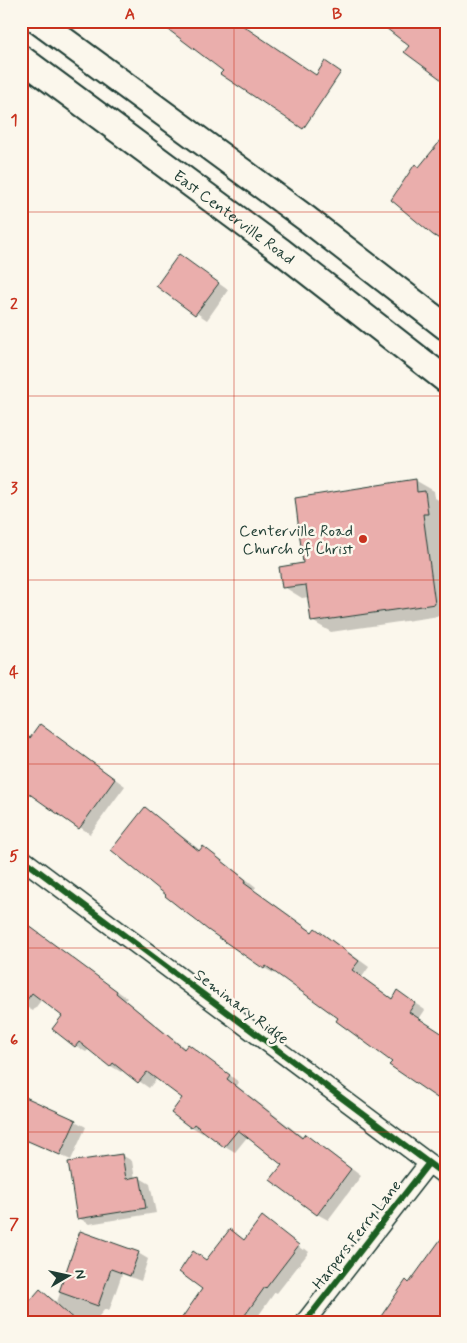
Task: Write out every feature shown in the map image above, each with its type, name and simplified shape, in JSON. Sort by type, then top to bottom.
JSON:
[{"type":"main road","points":[[38,21],[307,220],[446,327]]},
{"type":"main road","name":"East Centerville Road","points":[[21,58],[281,251],[446,380]]},
{"type":"main road","points":[[281,251],[307,220]]},
{"type":"street","name":"Seminary Ridge","points":[[21,858],[446,1176]]},
{"type":"street","name":"Harpers Ferry Lane","points":[[305,1322],[428,1164]]},
{"type":"building","points":[[157,21],[236,21],[316,75],[325,61],[341,72],[303,129],[220,74],[223,71]]},
{"type":"building","points":[[377,21],[446,21],[446,83],[404,52],[409,46]]},
{"type":"building","points":[[446,134],[446,243],[433,235],[391,200],[415,164],[419,167]]},
{"type":"building","points":[[179,254],[219,283],[195,315],[156,286]]},
{"type":"building","name":"Centerville Road Church of Christ","points":[[416,479],[417,492],[425,491],[428,514],[423,514],[435,604],[311,622],[306,585],[282,588],[279,567],[303,563],[295,498]]},
{"type":"building","points":[[40,724],[115,779],[79,829],[21,788],[21,732],[30,738]]},
{"type":"building","points":[[145,807],[199,851],[203,846],[246,880],[244,883],[312,932],[315,928],[359,961],[352,970],[392,999],[397,990],[415,1003],[409,1012],[446,1036],[446,1104],[389,1065],[392,1062],[336,1021],[338,1018],[266,966],[264,969],[208,930],[111,850]]},
{"type":"building","points":[[21,920],[117,991],[116,993],[184,1049],[188,1044],[230,1075],[227,1079],[302,1138],[305,1134],[351,1169],[317,1215],[270,1180],[282,1165],[238,1130],[224,1147],[194,1124],[191,1128],[171,1113],[182,1098],[147,1072],[138,1083],[113,1063],[110,1067],[79,1042],[75,1047],[52,1029],[62,1016],[32,993],[21,1008]]},
{"type":"building","points":[[21,1095],[76,1120],[60,1155],[21,1138]]},
{"type":"building","points":[[122,1154],[126,1179],[140,1176],[146,1208],[77,1219],[68,1162]]},
{"type":"building","points":[[262,1216],[299,1245],[240,1322],[179,1322],[202,1289],[179,1272],[193,1251],[206,1260],[230,1229],[244,1240]]},
{"type":"building","points":[[80,1231],[139,1252],[130,1276],[111,1269],[98,1306],[59,1292]]},
{"type":"building","points":[[446,1232],[446,1322],[377,1322],[406,1280],[409,1283]]},
{"type":"building","points":[[40,1289],[77,1322],[21,1322],[21,1311]]},
{"type":"cycle path","points":[[21,858],[446,1176]]},
{"type":"cycle path","points":[[305,1322],[428,1164]]},
{"type":"place","name":"Centerville Road Church of Christ","points":[[363,539]]}]
